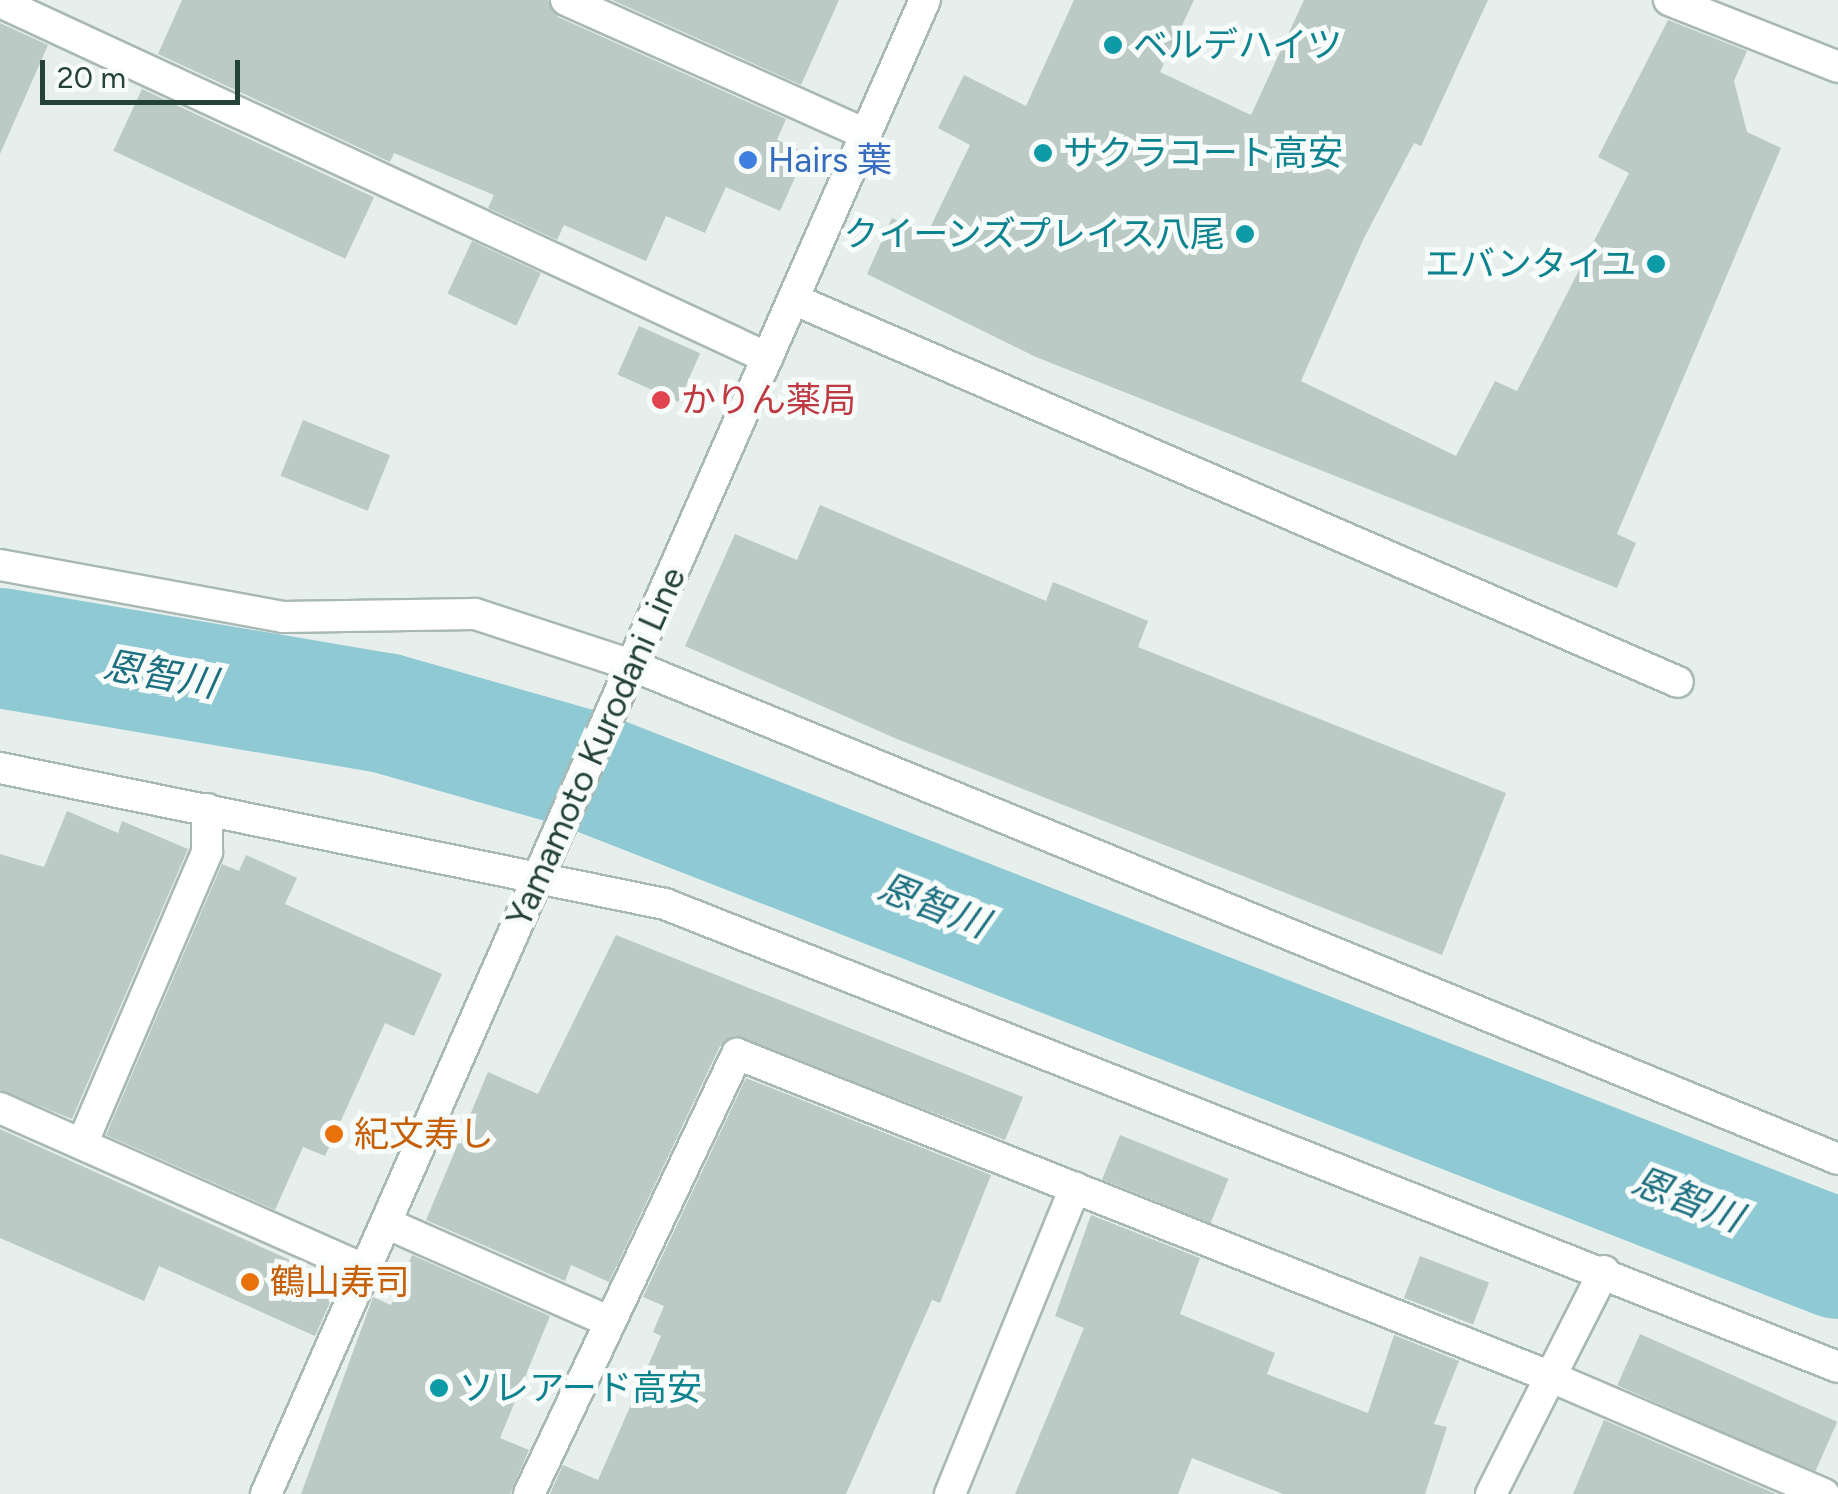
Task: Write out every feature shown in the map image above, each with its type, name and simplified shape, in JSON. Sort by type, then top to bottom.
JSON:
[{"type":"street","points":[[566,0],[866,134]]},
{"type":"street","name":"Yamamoto Kurodani Line","points":[[266,1494],[925,0]]},
{"type":"street","points":[[1669,0],[1838,67]]},
{"type":"street","points":[[0,2],[768,358]]},
{"type":"street","points":[[793,298],[1678,682]]},
{"type":"street","points":[[0,564],[283,616],[475,614],[1838,1158]]},
{"type":"street","points":[[0,768],[664,904],[1838,1367]]},
{"type":"street","points":[[82,1144],[207,852],[207,809]]},
{"type":"street","points":[[529,1494],[737,1054],[1551,1377],[1824,1494]]},
{"type":"street","points":[[0,1108],[365,1270]]},
{"type":"street","points":[[950,1494],[1074,1188]]},
{"type":"street","points":[[386,1223],[610,1322]]},
{"type":"street","points":[[1492,1494],[1604,1272]]},
{"type":"building","points":[[182,0],[548,0],[558,17],[786,119],[777,140],[806,153],[780,211],[726,187],[705,233],[666,216],[646,261],[564,225],[557,240],[488,208],[494,195],[394,153],[390,162],[158,54]]},
{"type":"building","points":[[612,0],[839,0],[801,85]]},
{"type":"building","points":[[1074,0],[1194,0],[1160,72],[1251,115],[1304,0],[1488,0],[1421,146],[1414,143],[1364,238],[1301,381],[1456,456],[1495,381],[1517,391],[1629,173],[1598,157],[1668,20],[1747,51],[1734,81],[1747,132],[1781,148],[1617,534],[1636,543],[1617,588],[1036,357],[867,274],[892,218],[927,234],[970,145],[938,128],[964,75],[1026,106]]},
{"type":"building","points":[[0,23],[48,45],[0,154]]},
{"type":"building","points":[[142,89],[374,197],[345,259],[113,151]]},
{"type":"building","points":[[472,241],[541,273],[516,326],[447,294]]},
{"type":"building","points":[[639,326],[700,353],[679,402],[617,374]]},
{"type":"building","points":[[303,420],[390,455],[368,511],[281,476]]},
{"type":"building","points":[[820,505],[1046,601],[1053,582],[1148,621],[1138,647],[1506,793],[1442,955],[897,739],[685,646],[735,534],[797,560]]},
{"type":"building","points":[[67,811],[118,833],[122,821],[188,849],[72,1119],[0,1090],[0,854],[44,867]]},
{"type":"building","points":[[246,855],[297,878],[285,904],[442,974],[414,1036],[385,1023],[325,1156],[303,1147],[275,1210],[106,1135],[222,864],[239,871]]},
{"type":"building","points":[[616,935],[1023,1097],[1005,1140],[734,1036],[720,1046],[609,1282],[571,1265],[565,1281],[426,1220],[488,1072],[538,1094]]},
{"type":"building","points":[[746,1078],[991,1175],[940,1303],[932,1300],[846,1494],[550,1494],[563,1465],[598,1480],[661,1336],[653,1332],[664,1306],[643,1297]]},
{"type":"building","points":[[0,1129],[339,1282],[315,1336],[159,1266],[144,1301],[0,1238]]},
{"type":"building","points":[[1120,1135],[1228,1179],[1210,1223],[1102,1180]]},
{"type":"building","points":[[1091,1215],[1200,1258],[1180,1314],[1275,1353],[1267,1374],[1368,1413],[1394,1335],[1459,1361],[1434,1424],[1447,1427],[1425,1494],[1283,1494],[1192,1458],[1178,1494],[1015,1494],[1084,1328],[1055,1316]]},
{"type":"building","name":"ソレアード高安","points":[[412,1255],[550,1316],[500,1438],[529,1450],[510,1494],[301,1494],[373,1297],[391,1305]]},
{"type":"building","points":[[1420,1256],[1489,1283],[1473,1325],[1404,1298]]},
{"type":"building","points":[[1640,1334],[1837,1422],[1815,1473],[1617,1385]]},
{"type":"building","points":[[1604,1420],[1776,1494],[1573,1494]]},
{"type":"waterway","name":"恩智川","points":[[0,648],[385,713],[582,769],[1838,1259]]},
{"type":"place","name":"ベルデハイツ","points":[[1113,45]]},
{"type":"place","name":"サクラコート高安","points":[[1043,153]]},
{"type":"place","name":"Hairs 葉","points":[[748,160]]},
{"type":"place","name":"クイーンズプレイス八尾","points":[[1245,234]]},
{"type":"place","name":"エバンタイユ","points":[[1656,264]]},
{"type":"place","name":"かりん薬局","points":[[661,400]]},
{"type":"place","name":"紀文寿し","points":[[334,1134]]},
{"type":"place","name":"鶴山寿司","points":[[250,1282]]},
{"type":"place","name":"ソレアード高安","points":[[439,1388]]}]
